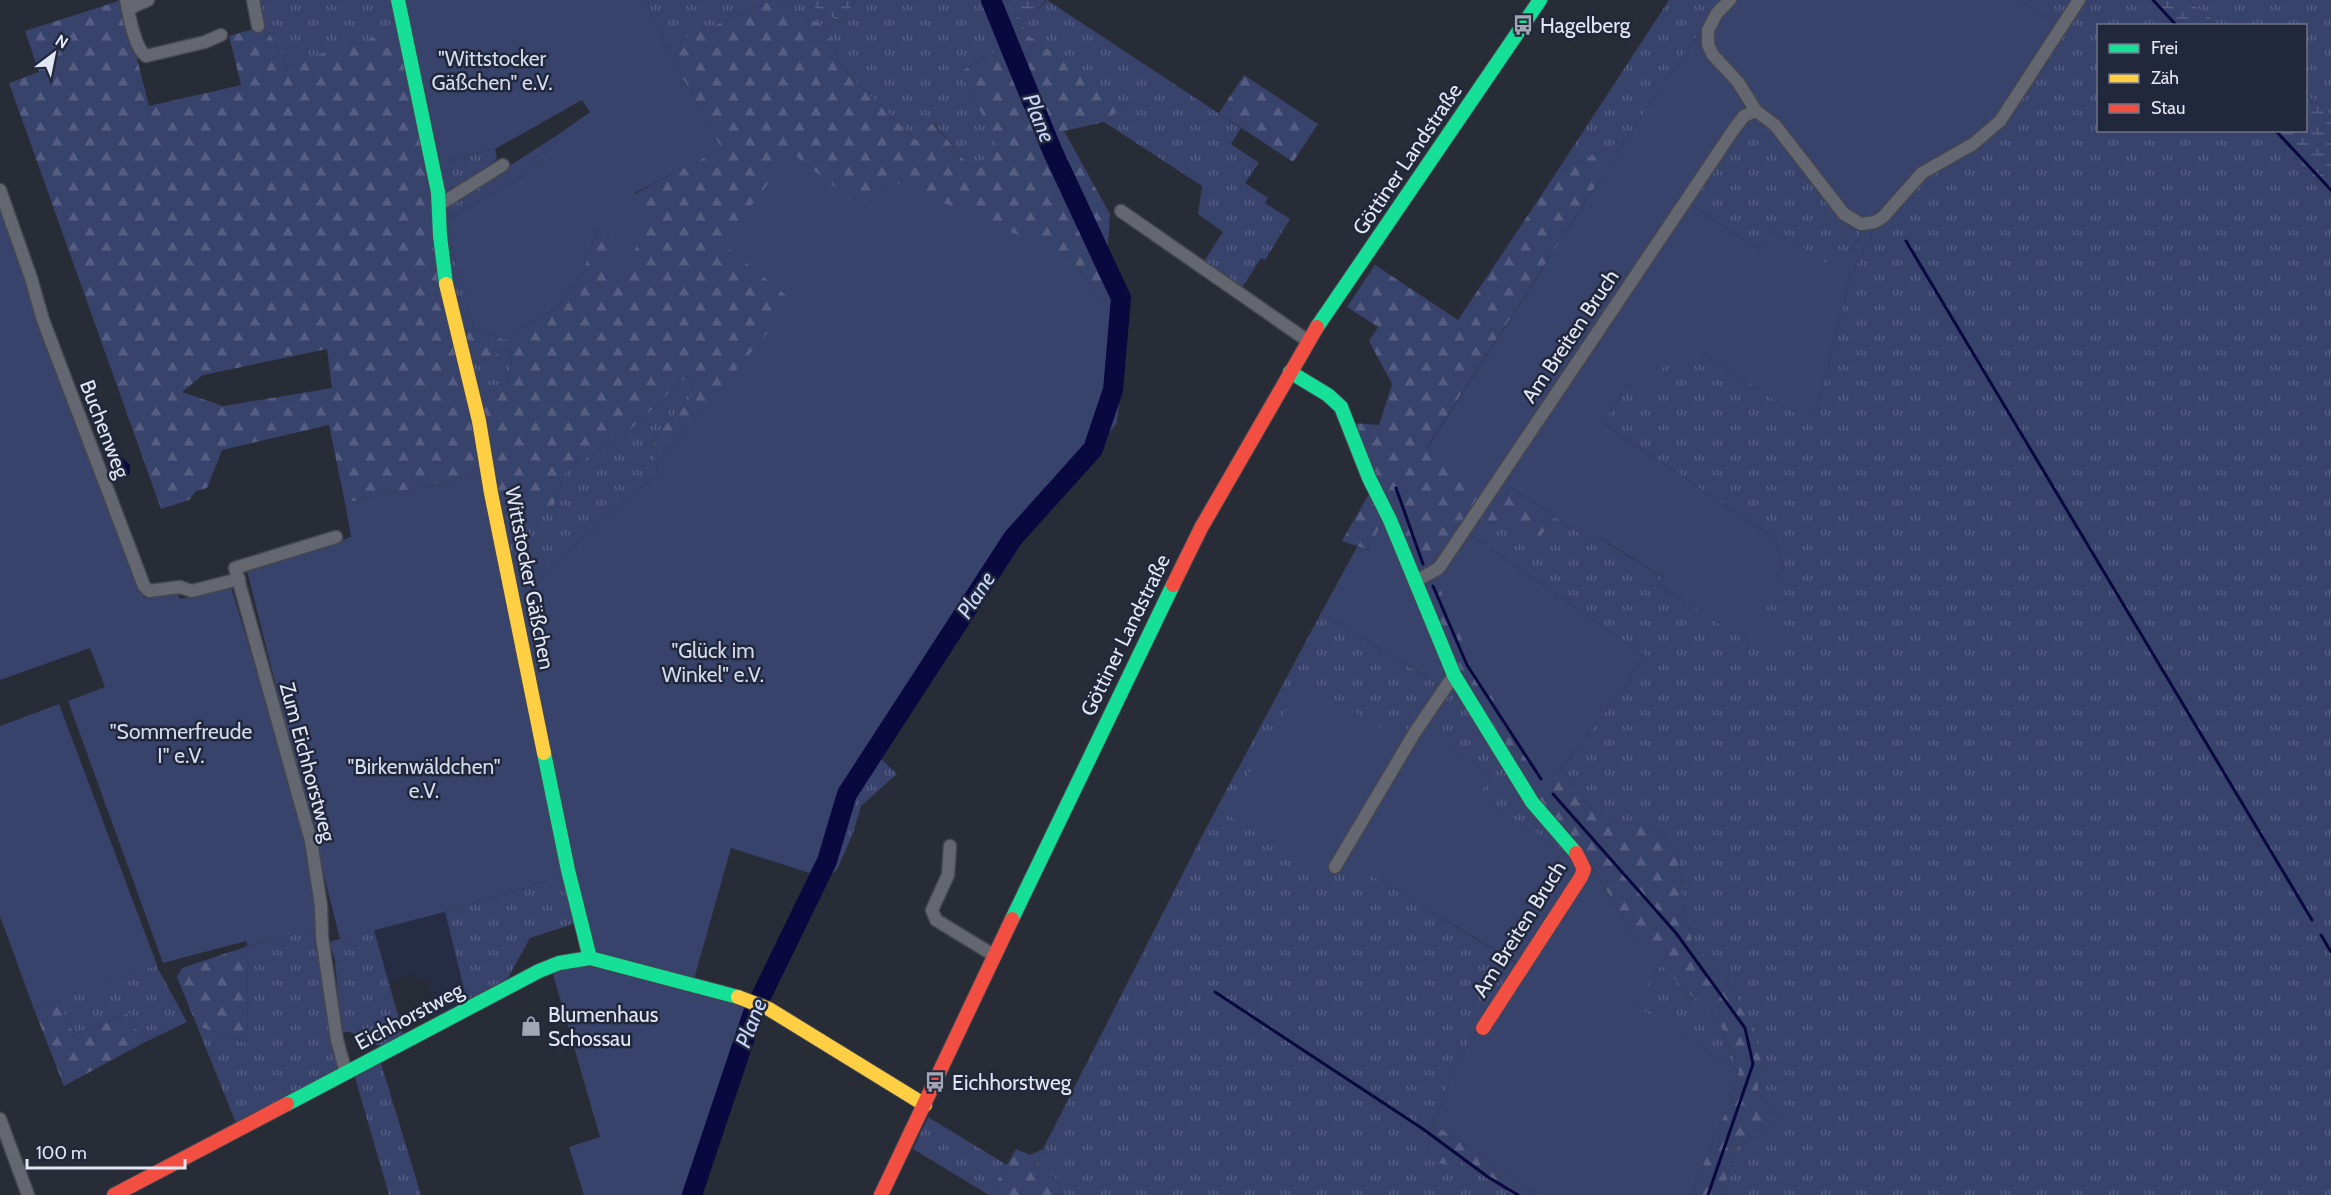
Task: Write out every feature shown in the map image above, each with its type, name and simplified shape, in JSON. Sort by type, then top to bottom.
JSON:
[{"type":"street","points":[[148,0],[127,5],[141,53],[146,56],[205,42],[221,35]]},
{"type":"street","points":[[253,0],[258,26]]},
{"type":"street","name":"Wittstocker Gäßchen","points":[[398,0],[439,205],[445,281],[479,421],[490,493],[568,870],[590,958]]},
{"type":"street","name":"Göttiner Landstraße","points":[[881,1195],[1182,563],[1308,341],[1539,0]]},
{"type":"street","points":[[1730,0],[1717,13],[1708,30],[1708,45],[1718,61],[1747,93],[1756,111],[1775,125],[1844,214],[1861,224],[1875,222],[1892,208],[1922,173],[1973,144],[2000,121],[2079,0]]},
{"type":"street","name":"Am Breiten Bruch","points":[[1416,581],[1439,568],[1734,129],[1744,116],[1756,111]]},
{"type":"street","points":[[439,205],[503,165]]},
{"type":"street","name":"Buchenweg","points":[[0,190],[43,320],[144,586],[148,591],[180,587],[192,591],[239,579]]},
{"type":"street","points":[[1122,211],[1308,341]]},
{"type":"street","name":"Am Breiten Bruch","points":[[1290,372],[1328,395],[1341,407],[1454,675],[1532,802],[1580,858],[1584,869],[1483,1028]]},
{"type":"street","points":[[239,579],[236,568],[336,537]]},
{"type":"street","name":"Zum Eichhorstweg","points":[[239,579],[267,689],[311,841],[337,1040],[346,1073]]},
{"type":"street","points":[[1335,867],[1410,741],[1441,691],[1454,675]]},
{"type":"street","points":[[950,846],[948,875],[932,910],[936,920],[995,956]]},
{"type":"street","name":"Eichhorstweg","points":[[114,1195],[539,970],[559,963],[590,958],[741,998],[769,1009],[925,1105]]},
{"type":"street","points":[[0,1119],[28,1195]]},
{"type":"shaded area","points":[[120,456],[130,465],[130,473],[127,477],[118,476],[115,461]]},
{"type":"shaded area","points":[[445,912],[467,1001],[435,1017],[428,980],[419,981],[415,974],[389,982],[374,930]]},
{"type":"green space","points":[[122,0],[149,106],[241,85],[229,36],[264,26],[282,53],[286,68],[335,48],[340,51],[382,34],[387,48],[404,44],[482,474],[345,503],[329,425],[222,450],[207,488],[196,491],[189,500],[161,509],[9,83],[39,72],[25,31]],"holes":[[[327,349],[332,388],[223,406],[182,392],[203,375]]]},
{"type":"green space","points":[[259,0],[393,0],[404,44],[387,49],[381,35],[340,51],[335,49],[286,68],[282,53],[264,26]]},
{"type":"green space","name":"\"Wittstocker Gäßchen\" e.V.","points":[[402,0],[645,0],[666,47],[722,149],[635,193],[651,225],[615,280],[606,224],[598,227],[582,274],[558,307],[527,324],[505,340],[474,328],[448,230],[443,221],[525,175],[521,169],[530,162],[535,167],[558,140],[556,136],[590,112],[582,100],[495,149],[440,163]]},
{"type":"green space","points":[[645,0],[772,0],[666,47]]},
{"type":"green space","points":[[772,0],[778,0],[826,27],[841,67],[916,140],[933,123],[972,169],[999,147],[960,72],[1003,47],[1022,31],[1126,105],[1104,122],[1064,131],[1110,214],[1107,258],[1121,294],[1112,310],[1069,257],[883,187],[795,302],[656,464],[654,437],[694,394],[687,376],[629,431],[566,471],[554,505],[523,512],[516,498],[497,507],[475,386],[508,385],[512,348],[469,364],[461,333],[474,328],[505,340],[527,324],[558,307],[582,274],[598,227],[606,223],[616,279],[635,194],[721,148],[666,47]]},
{"type":"green space","points":[[778,0],[802,0],[842,23],[855,0],[1008,0],[1022,31],[1047,0],[1241,128],[1231,144],[1259,163],[1245,183],[1268,198],[1265,203],[1290,219],[1265,260],[1261,258],[1242,288],[1204,261],[1223,232],[1198,214],[1202,186],[1104,122],[1126,105],[1003,47],[960,72],[999,147],[972,169],[934,123],[916,140],[841,67],[826,27]]},
{"type":"green space","points":[[802,0],[855,0],[842,23]]},
{"type":"green space","points":[[1008,0],[1046,0],[1022,31]]},
{"type":"green space","points":[[1669,0],[1722,0],[1626,139],[1556,173]]},
{"type":"green space","points":[[1722,0],[2020,0],[2059,25],[2008,117],[1928,174],[1914,186],[1880,227],[1874,230],[1850,278],[1820,398],[1807,421],[1701,352],[1696,358],[1691,355],[1684,365],[1670,357],[1645,395],[1628,384],[1603,423],[1775,539],[1783,567],[1764,615],[1786,631],[1782,655],[1777,657],[1735,634],[1657,584],[1662,577],[1602,539],[1592,541],[1510,487],[1503,497],[1427,448],[1626,139]],"holes":[[[1748,121],[1757,121],[1768,126],[1846,224],[1857,229],[1861,236],[1848,253],[1841,249],[1827,263],[1773,228],[1758,249],[1690,204]]]},
{"type":"green space","points":[[2020,0],[2075,0],[2059,25]]},
{"type":"green space","points":[[2083,0],[2151,0],[2174,24],[2097,24],[2097,132],[2272,132],[2331,196],[2331,1195],[1722,1195],[1736,1147],[1780,1120],[1758,1092],[1761,1062],[1731,985],[1693,943],[1682,904],[1679,856],[1654,827],[1612,821],[1590,808],[1562,767],[1628,683],[1633,670],[1645,655],[1459,527],[1499,521],[1535,544],[1554,516],[1592,541],[1601,539],[1663,578],[1658,585],[1751,643],[1783,567],[1775,539],[1603,423],[1628,384],[1670,357],[1701,352],[1807,420],[1820,398],[1850,278],[1874,230]]},
{"type":"green space","points":[[2151,0],[2187,0],[2218,24],[2174,24]]},
{"type":"green space","points":[[2187,0],[2331,0],[2331,115],[2307,95],[2307,24],[2218,24]]},
{"type":"green space","points":[[1244,75],[1318,124],[1293,162],[1219,113]]},
{"type":"green space","points":[[2307,95],[2331,115],[2331,196],[2272,132],[2307,132]]},
{"type":"green space","points":[[1747,121],[1757,121],[1768,126],[1846,224],[1857,229],[1861,236],[1847,254],[1827,264],[1773,228],[1758,249],[1690,204]]},
{"type":"green space","points":[[556,136],[558,140],[534,168],[521,169],[525,175],[443,221],[447,206]]},
{"type":"green space","points":[[1626,139],[1427,447],[1503,497],[1510,487],[1554,516],[1535,545],[1499,521],[1459,527],[1430,565],[1545,782],[1562,767],[1590,808],[1612,821],[1654,827],[1679,856],[1682,904],[1693,943],[1731,985],[1754,1028],[1761,1062],[1758,1092],[1780,1120],[1736,1147],[1722,1195],[1690,1195],[1730,1102],[1739,1071],[1719,1022],[1702,1002],[1686,992],[1627,927],[1597,873],[1540,805],[1456,673],[1385,518],[1368,550],[1342,541],[1369,494],[1353,423],[1379,425],[1392,384],[1369,341],[1378,327],[1347,307],[1375,265],[1458,320],[1556,173]]},
{"type":"green space","points":[[495,149],[497,158],[490,167],[447,194],[443,192],[440,163]]},
{"type":"green space","name":"\"Glück im Winkel\" e.V.","points":[[792,153],[864,210],[883,187],[897,183],[1069,257],[1112,310],[1105,389],[1085,447],[1074,463],[1019,520],[939,638],[834,804],[813,874],[731,848],[694,979],[594,955],[518,597],[645,484],[659,475],[656,464],[794,302],[722,243]]},
{"type":"green space","name":"\"Sommerfreude I\" e.V.","points":[[0,197],[28,273],[25,279],[144,598],[177,591],[180,599],[231,587],[305,831],[317,936],[310,931],[248,946],[246,941],[163,963],[68,701],[105,687],[90,648],[0,680]]},
{"type":"green space","points":[[448,229],[474,328],[461,333],[443,240]]},
{"type":"green space","points":[[1121,294],[1130,296],[1117,423],[1014,550],[948,643],[878,756],[897,774],[861,806],[853,833],[837,870],[825,879],[813,874],[834,804],[939,638],[1019,520],[1074,463],[1085,447],[1105,389],[1112,310]]},
{"type":"green space","points":[[512,348],[508,385],[475,386],[469,364]]},
{"type":"green space","points":[[687,376],[694,394],[654,437],[659,475],[645,484],[518,597],[497,507],[517,498],[554,505],[566,471],[629,431]]},
{"type":"green space","name":"\"Birkenwäldchen\" e.V.","points":[[482,474],[564,876],[445,912],[340,939],[247,571],[351,537],[345,503]]},
{"type":"green space","points":[[1385,518],[1448,671],[1440,685],[1321,613],[1357,547],[1368,550]]},
{"type":"green space","points":[[1459,527],[1645,655],[1633,670],[1628,683],[1562,767],[1545,783],[1474,667],[1430,565]]},
{"type":"green space","points":[[1321,613],[1440,685],[1448,671],[1592,868],[1477,797],[1491,775],[1414,727],[1332,879],[1345,859],[1519,965],[1454,1066],[1434,1124],[1426,1134],[1457,1159],[1513,1195],[1060,1195],[1058,1180],[1036,1165],[1043,1149],[1204,832]]},
{"type":"green space","points":[[1303,681],[1404,742],[1414,726],[1491,775],[1478,797],[1597,873],[1627,927],[1661,963],[1636,1006],[1739,1071],[1730,1102],[1690,1195],[1539,1195],[1434,1124],[1454,1066],[1519,964],[1345,860],[1332,880],[1225,813]]},
{"type":"green space","points":[[59,704],[157,965],[34,1009],[0,916],[0,726]]},
{"type":"green space","points":[[564,876],[576,923],[530,938],[508,978],[467,1001],[445,912]]},
{"type":"green space","points":[[374,930],[404,1037],[379,1046],[350,1032],[341,1032],[335,960],[329,942]]},
{"type":"green space","points":[[310,931],[317,936],[323,994],[338,1069],[243,1123],[235,1121],[197,1026],[247,1043],[248,946]]},
{"type":"green space","points":[[248,946],[247,1043],[197,1026],[177,977],[182,968]]},
{"type":"green space","points":[[1661,963],[1686,992],[1702,1002],[1719,1022],[1739,1071],[1635,1006]]},
{"type":"green space","points":[[156,965],[187,1022],[143,1043],[129,1013],[74,1035],[58,1000]]},
{"type":"green space","points":[[586,965],[758,1010],[694,1195],[584,1195],[569,1147],[600,1137],[552,971]]},
{"type":"green space","points":[[58,1000],[74,1035],[129,1013],[143,1043],[64,1086],[34,1009]]},
{"type":"green space","points":[[380,1060],[421,1195],[389,1195],[354,1074]]},
{"type":"green space","points":[[928,1117],[1007,1165],[989,1195],[913,1149]]},
{"type":"green space","points":[[1434,1124],[1539,1195],[1513,1195],[1457,1159],[1450,1165],[1436,1163],[1426,1134]]},
{"type":"green space","points":[[1016,1149],[1030,1155],[1043,1149],[1036,1165],[1058,1180],[1060,1195],[989,1195]]},
{"type":"waterway","name":"Plane","points":[[692,1195],[753,1013],[827,861],[847,794],[1013,538],[1093,449],[1113,390],[1121,298],[1052,150],[991,0]]},
{"type":"waterway","points":[[2153,0],[2175,24]]},
{"type":"waterway","points":[[2277,132],[2331,190]]},
{"type":"waterway","points":[[1906,241],[2312,920]]},
{"type":"waterway","points":[[1396,488],[1423,564]]},
{"type":"waterway","points":[[1433,586],[1467,665],[1541,779]]},
{"type":"waterway","points":[[1553,794],[1676,933],[1745,1028],[1753,1064],[1708,1195]]},
{"type":"waterway","points":[[2321,935],[2331,952]]},
{"type":"waterway","points":[[1215,992],[1423,1129],[1488,1177],[1518,1195]]},
{"type":"traffic: fast","points":[[398,0],[438,192],[440,236],[446,284]]},
{"type":"traffic: fast","points":[[1317,327],[1540,0]]},
{"type":"traffic: fast","points":[[1290,372],[1328,395],[1341,407],[1454,675],[1532,802],[1576,853]]},
{"type":"traffic: fast","points":[[1012,919],[1173,585]]},
{"type":"traffic: fast","points":[[544,753],[568,870],[590,958]]},
{"type":"traffic: fast","points":[[287,1104],[539,971],[559,963],[590,958],[738,997]]},
{"type":"traffic: slow","points":[[446,284],[479,421],[491,493],[544,753]]},
{"type":"traffic: slow","points":[[738,997],[769,1009],[925,1105]]},
{"type":"traffic: jam","points":[[1173,585],[1201,528],[1317,327]]},
{"type":"traffic: jam","points":[[1483,1028],[1581,877],[1584,869],[1576,853]]},
{"type":"traffic: jam","points":[[881,1195],[1012,919]]},
{"type":"traffic: jam","points":[[114,1195],[287,1104]]},
{"type":"place","name":"Hagelberg","points":[[1523,25]]},
{"type":"place","name":"Blumenhaus Schossau","points":[[531,1026]]},
{"type":"place","name":"Eichhorstweg","points":[[935,1082]]}]
